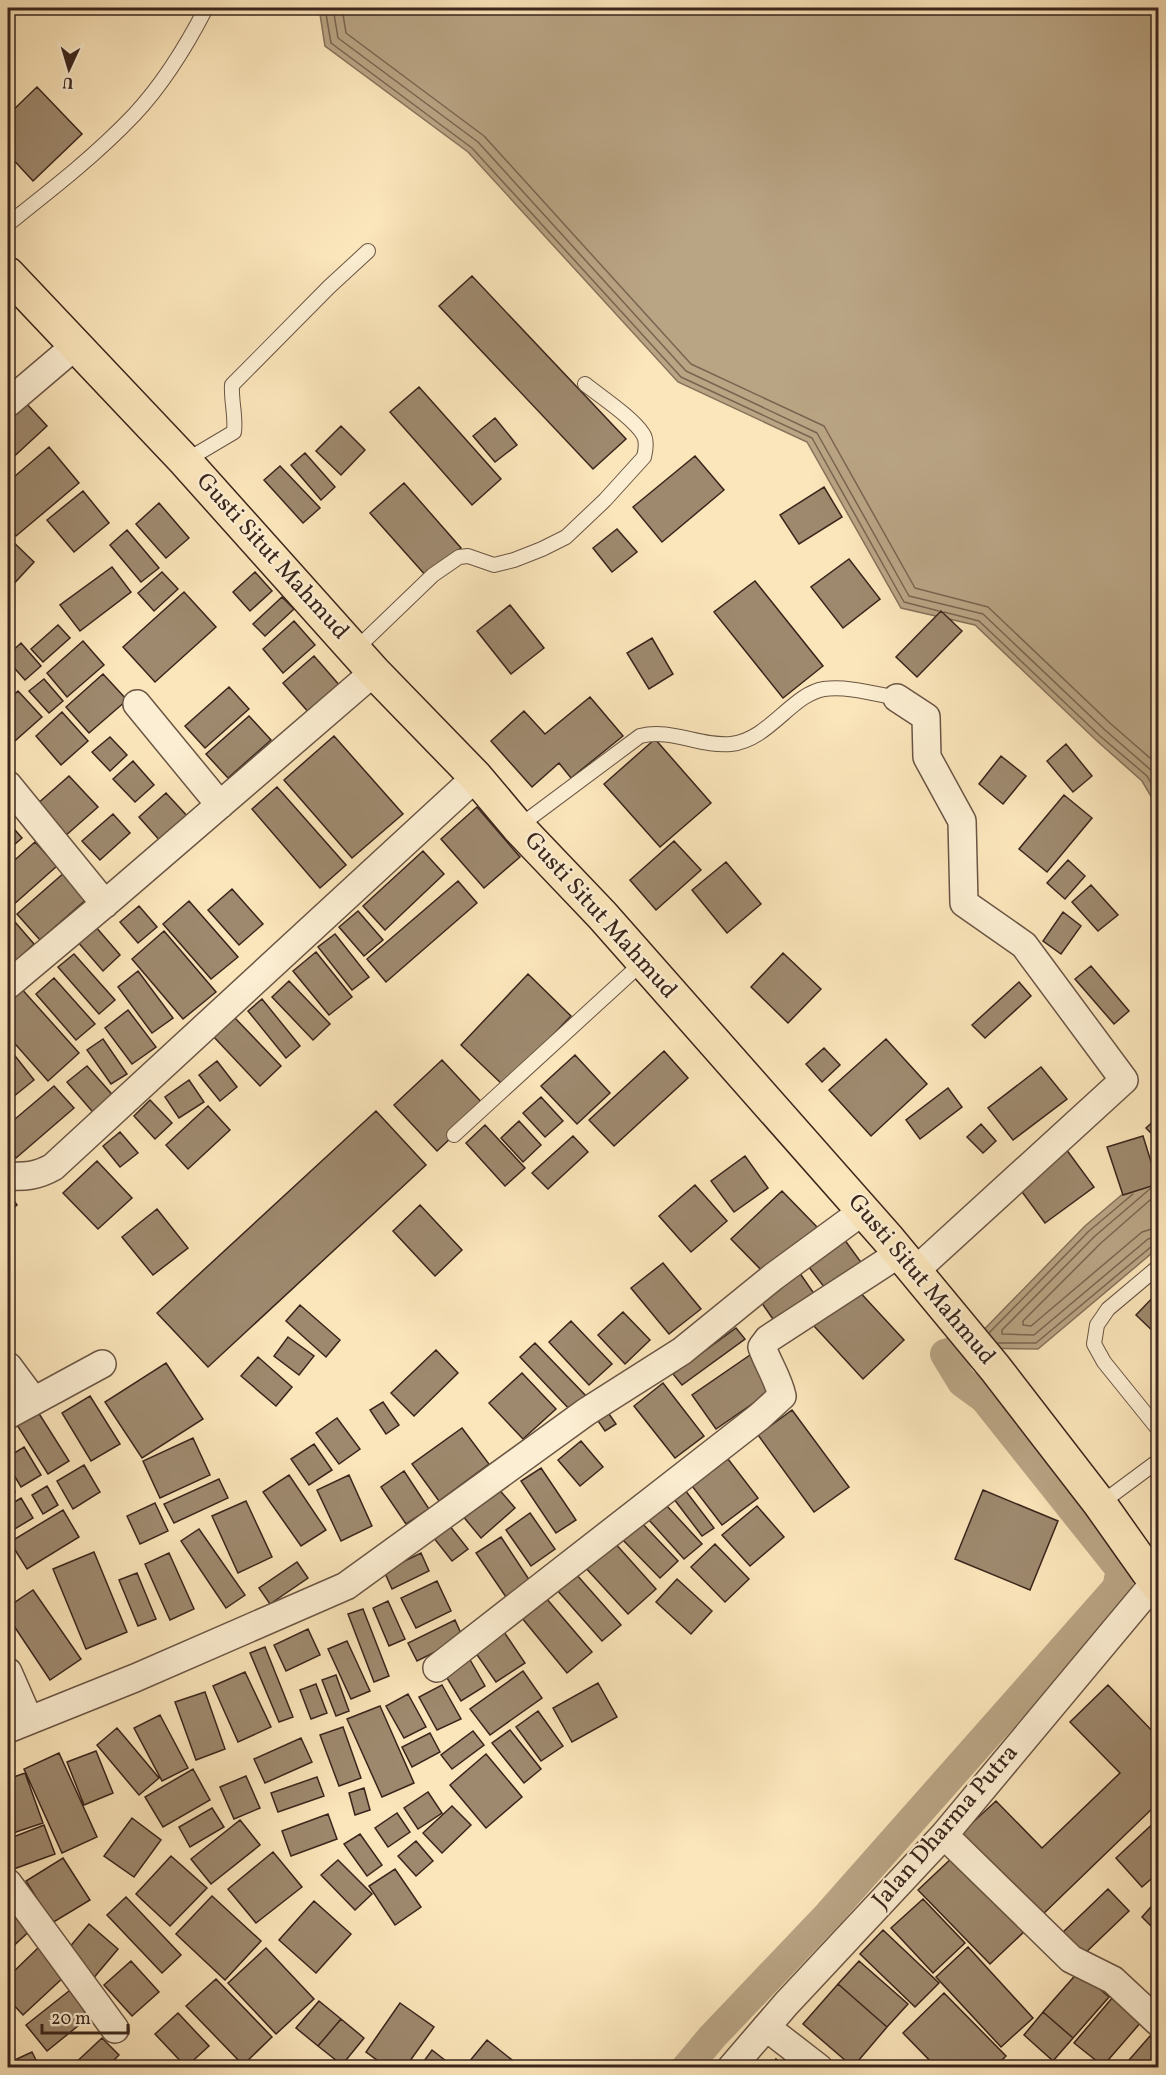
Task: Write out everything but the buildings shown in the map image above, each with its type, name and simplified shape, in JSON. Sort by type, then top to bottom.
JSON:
[{"type":"highway","name":"Gusti Situt Mahmud","points":[[8,274],[185,461],[364,661],[476,777],[518,827],[602,915],[908,1262],[995,1368],[1100,1504],[1157,1584]]},
{"type":"street","points":[[8,403],[75,346]]},
{"type":"street","points":[[8,986],[219,805],[364,661]]},
{"type":"street","points":[[437,1668],[759,1417],[782,1396],[779,1382],[769,1366],[762,1347],[768,1339],[908,1262],[1124,1080],[1024,945],[964,903],[962,821],[927,757],[926,717],[897,698]]},
{"type":"street","points":[[137,704],[219,805]]},
{"type":"street","points":[[8,1176],[30,1177],[42,1174],[53,1167],[476,777]]},
{"type":"street","points":[[8,785],[105,904]]},
{"type":"street","points":[[8,1672],[18,1725],[135,1678],[346,1586],[586,1412],[682,1351],[773,1277],[863,1211]]},
{"type":"street","points":[[8,1415],[102,1364]]},
{"type":"street","points":[[8,1366],[34,1401]]},
{"type":"street","name":"Jalan Dharma Putra","points":[[731,2067],[944,1835],[1157,1584]]},
{"type":"street","points":[[944,1835],[1071,1959],[1113,1980],[1158,2022]]},
{"type":"street","points":[[8,1883],[115,2029]]},
{"type":"street","points":[[766,2027],[819,2067]]},
{"type":"lane","points":[[8,224],[68,177],[134,115],[177,57],[206,8]]},
{"type":"lane","points":[[185,461],[234,432],[232,385],[368,251]]},
{"type":"lane","points":[[364,661],[433,575],[459,557],[468,556],[494,565],[533,553],[566,537],[605,500],[644,457],[646,448],[644,435],[633,423],[585,384]]},
{"type":"lane","points":[[518,827],[640,735],[664,734],[729,745],[745,741],[777,721],[796,703],[822,689],[862,691],[897,698]]},
{"type":"lane","points":[[454,1135],[642,962]]},
{"type":"lane","points":[[1158,1267],[1108,1309],[1097,1325],[1094,1344],[1104,1362],[1158,1429]]},
{"type":"lane","points":[[1100,1504],[1158,1461]]},
{"type":"water","points":[[319,8],[1158,8],[1158,808],[1142,781],[975,625],[901,608],[807,442],[678,382],[468,152],[325,46]]},
{"type":"water","points":[[1158,1164],[1158,1248],[1038,1349],[966,1348],[1085,1226]]},
{"type":"waterway","points":[[686,2068],[712,2037],[829,1914],[1117,1588],[1121,1570],[984,1398],[962,1382],[945,1354],[966,1348]]}]
